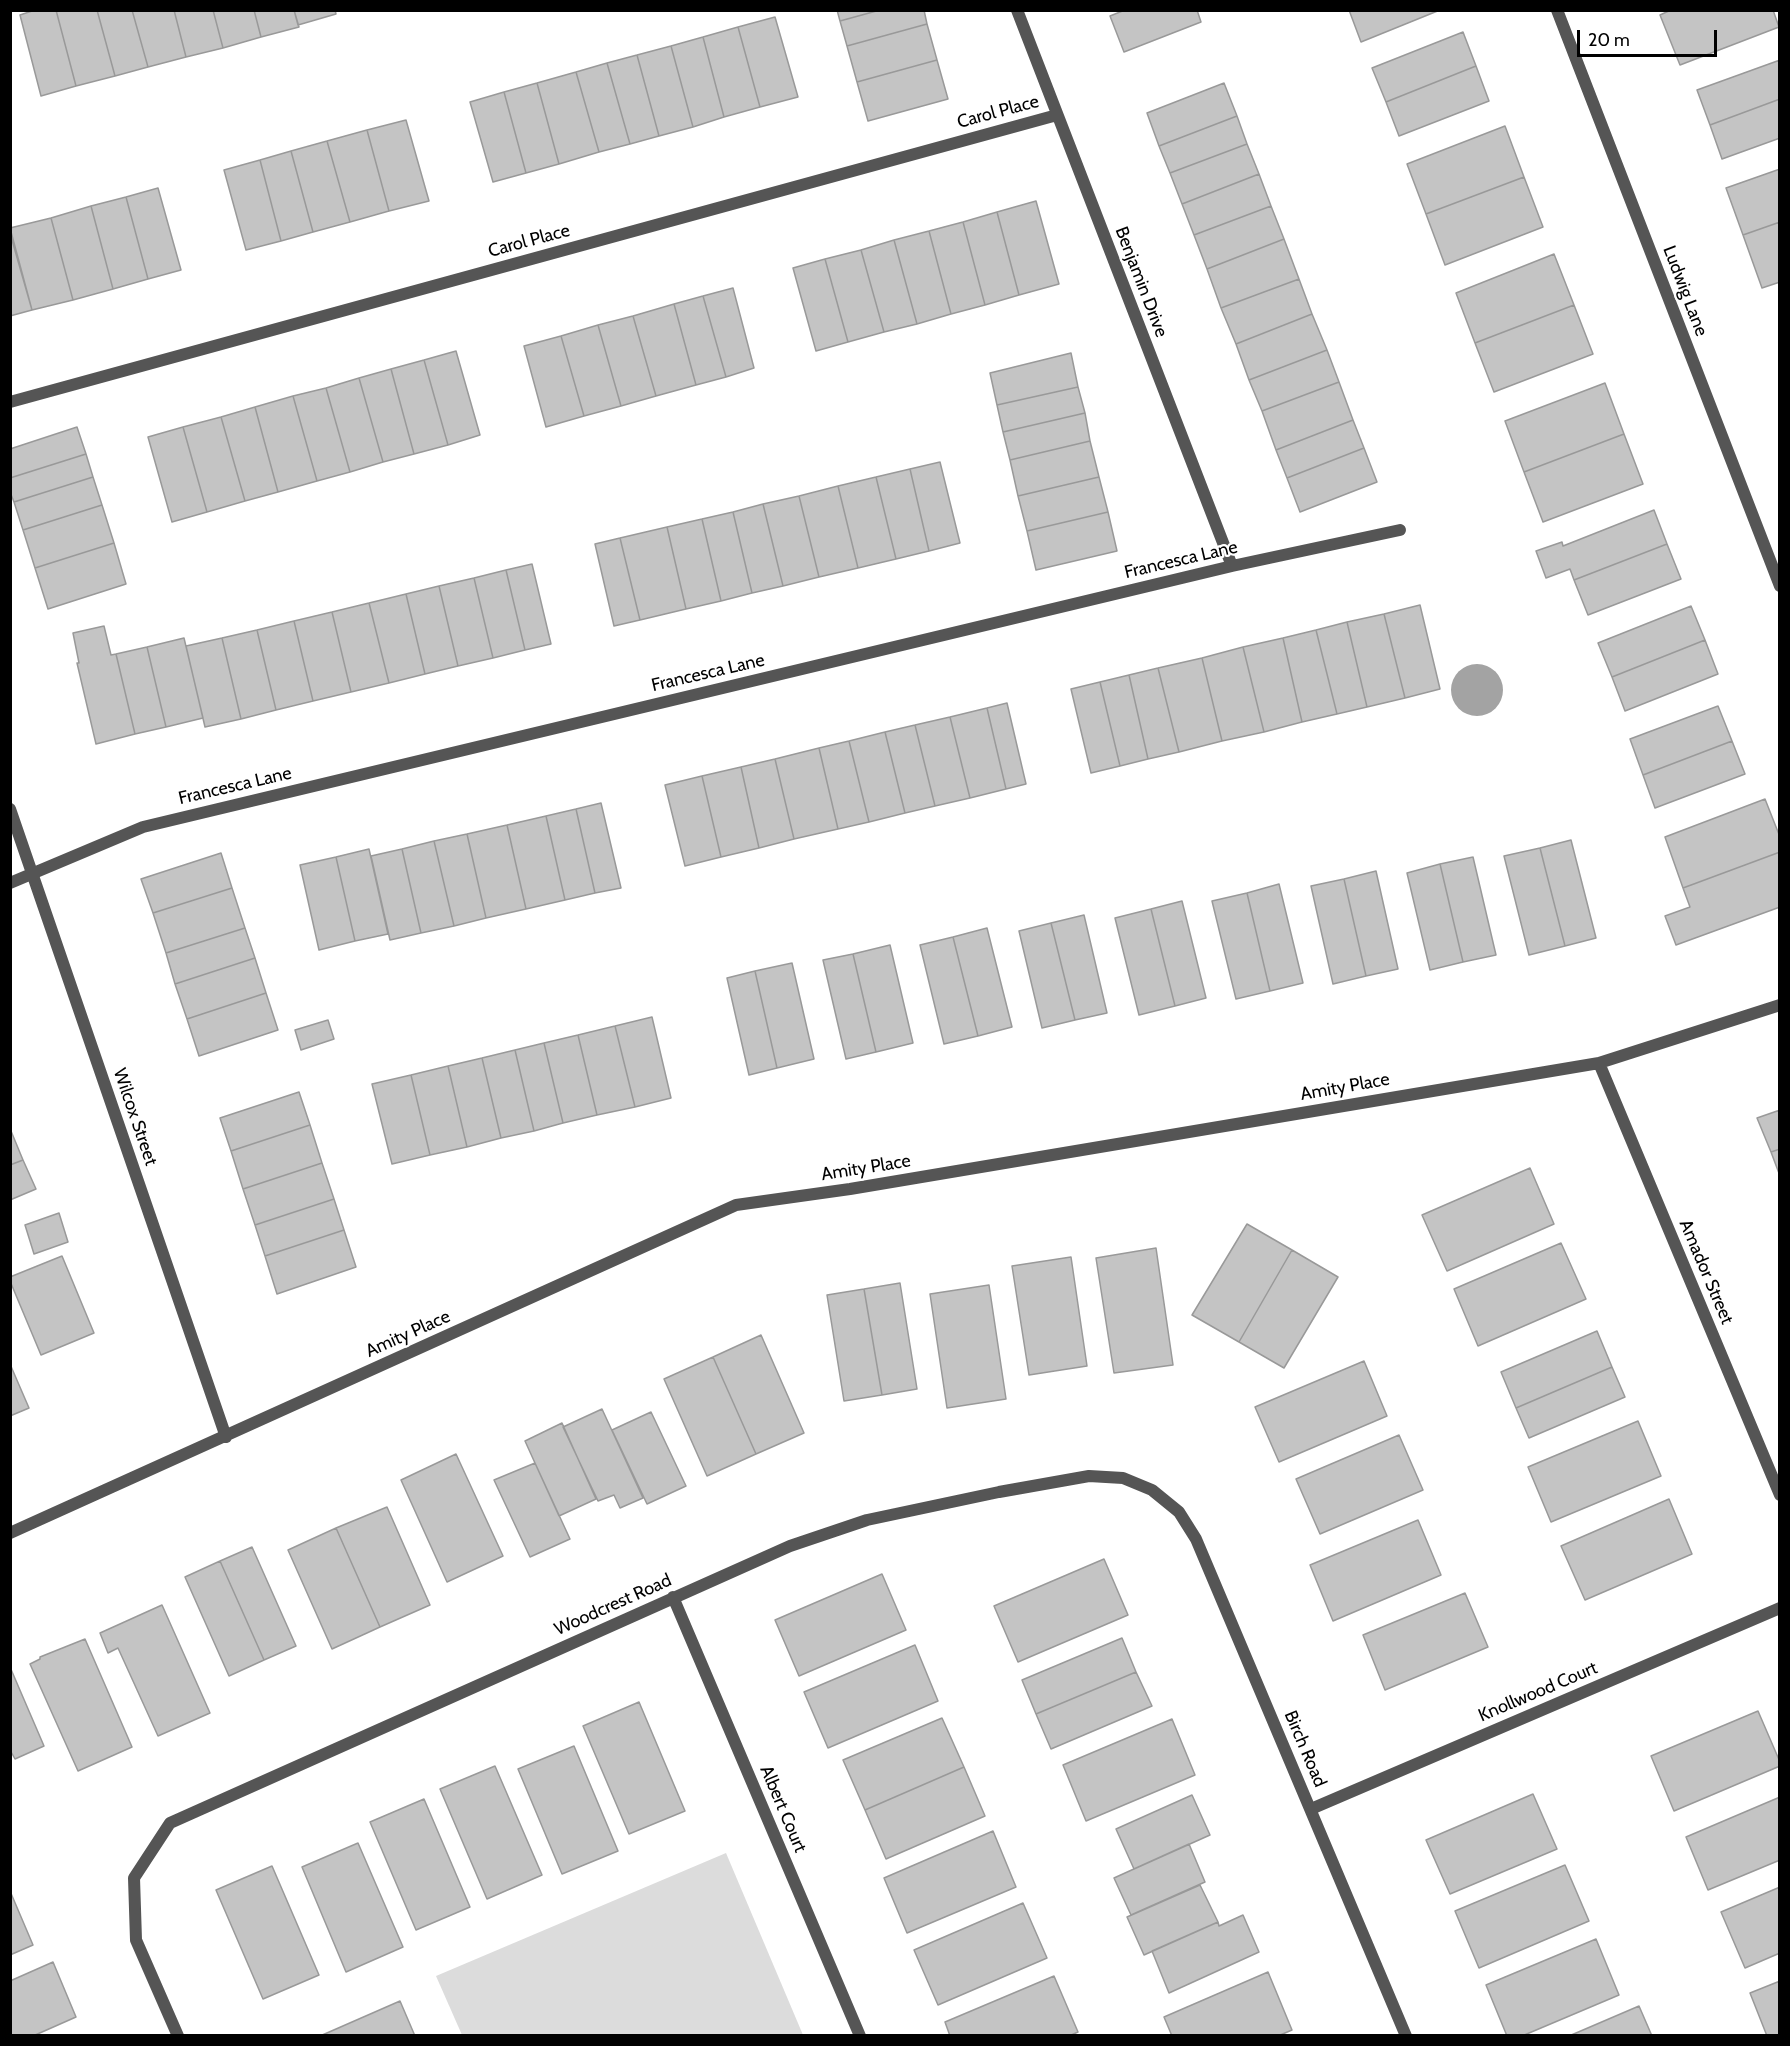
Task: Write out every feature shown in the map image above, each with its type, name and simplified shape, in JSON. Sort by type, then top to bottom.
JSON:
[{"type":"street","name":"Benjamin Drive","points":[[1017,10],[1232,566]]},
{"type":"street","name":"Ludwig Lane","points":[[1557,10],[1779,586]]},
{"type":"street","name":"Carol Place","points":[[10,402],[1057,115]]},
{"type":"street","name":"Francesca Lane","points":[[10,883],[144,827],[1232,566],[1400,530]]},
{"type":"street","name":"Wilcox Street","points":[[10,809],[226,1437]]},
{"type":"street","name":"Amity Place","points":[[10,1533],[736,1205],[850,1189],[1599,1063],[1779,1005]]},
{"type":"street","name":"Amador Street","points":[[1599,1063],[1779,1495]]},
{"type":"street","name":"Woodcrest Road","points":[[178,2036],[136,1940],[134,1878],[170,1823],[790,1546],[867,1520],[999,1492],[1089,1476],[1123,1478],[1152,1490]]},
{"type":"street","name":"Birch Road","points":[[1152,1490],[1179,1512],[1196,1539],[1406,2036]]},
{"type":"street","name":"Albert Court","points":[[674,1597],[860,2036]]},
{"type":"street","name":"Knollwood Court","points":[[1311,1809],[1779,1608]]},
{"type":"shaded area","points":[[1477,664],[1487,666],[1495,672],[1501,680],[1503,690],[1501,700],[1495,708],[1487,714],[1477,716],[1467,714],[1459,708],[1453,700],[1451,690],[1453,680],[1459,672],[1467,666]]},
{"type":"shaded area","points":[[726,1853],[803,2035],[462,2035],[436,1976]]},
{"type":"building","points":[[35,10],[56,10],[76,86],[41,96],[20,15]]},
{"type":"building","points":[[56,10],[97,10],[115,76],[76,86]]},
{"type":"building","points":[[97,10],[132,10],[148,67],[115,76]]},
{"type":"building","points":[[132,10],[174,10],[186,57],[148,67]]},
{"type":"building","points":[[174,10],[213,10],[223,48],[186,57]]},
{"type":"building","points":[[213,10],[254,10],[261,37],[223,48]]},
{"type":"building","points":[[254,10],[294,10],[299,27],[261,37]]},
{"type":"building","points":[[294,10],[335,10],[336,14],[298,25]]},
{"type":"building","points":[[837,10],[880,10],[840,21]]},
{"type":"building","points":[[880,10],[924,10],[927,24],[847,46],[840,21]]},
{"type":"building","points":[[1125,10],[1197,10],[1201,22],[1124,52],[1110,16]]},
{"type":"building","points":[[1349,10],[1440,10],[1361,42]]},
{"type":"building","points":[[1671,10],[1773,10],[1779,27],[1680,65],[1660,15]]},
{"type":"building","points":[[775,17],[798,97],[760,107],[738,27]]},
{"type":"building","points":[[927,24],[937,60],[857,82],[847,46]]},
{"type":"building","points":[[738,27],[760,107],[724,117],[703,37]]},
{"type":"building","points":[[1463,32],[1476,66],[1386,102],[1372,68]]},
{"type":"building","points":[[703,37],[724,117],[693,127],[671,46]]},
{"type":"building","points":[[671,46],[693,127],[659,136],[637,55]]},
{"type":"building","points":[[637,55],[659,136],[630,144],[607,63]]},
{"type":"building","points":[[937,60],[948,99],[868,121],[857,82]]},
{"type":"building","points":[[1780,60],[1780,99],[1710,125],[1697,90]]},
{"type":"building","points":[[607,63],[630,144],[599,152],[576,72]]},
{"type":"building","points":[[1476,66],[1489,101],[1399,136],[1386,102]]},
{"type":"building","points":[[576,72],[599,152],[559,164],[537,83]]},
{"type":"building","points":[[537,83],[559,164],[526,173],[504,92]]},
{"type":"building","points":[[1224,83],[1237,116],[1159,146],[1147,113]]},
{"type":"building","points":[[504,92],[526,173],[493,182],[470,102]]},
{"type":"building","points":[[1780,99],[1780,138],[1722,159],[1710,125]]},
{"type":"building","points":[[1237,116],[1247,144],[1170,173],[1159,146]]},
{"type":"building","points":[[406,120],[429,201],[389,211],[367,130]]},
{"type":"building","points":[[1505,126],[1524,177],[1426,214],[1407,164]]},
{"type":"building","points":[[367,130],[389,211],[350,222],[327,141]]},
{"type":"building","points":[[327,141],[350,222],[313,232],[291,151]]},
{"type":"building","points":[[1247,144],[1259,174],[1182,204],[1170,173]]},
{"type":"building","points":[[291,151],[313,232],[281,241],[260,160]]},
{"type":"building","points":[[260,160],[281,241],[246,250],[224,170]]},
{"type":"building","points":[[1780,169],[1780,222],[1743,235],[1726,188]]},
{"type":"building","points":[[1259,174],[1271,206],[1194,235],[1182,204]]},
{"type":"building","points":[[1524,177],[1543,227],[1445,265],[1426,214]]},
{"type":"building","points":[[158,188],[181,270],[148,279],[126,197]]},
{"type":"building","points":[[126,197],[148,279],[113,289],[91,206]]},
{"type":"building","points":[[1036,201],[1059,284],[1019,295],[997,212]]},
{"type":"building","points":[[91,206],[113,289],[73,300],[51,218]]},
{"type":"building","points":[[1271,206],[1284,239],[1207,269],[1194,235]]},
{"type":"building","points":[[997,212],[1019,295],[985,305],[963,222]]},
{"type":"building","points":[[51,218],[73,300],[32,310],[10,228]]},
{"type":"building","points":[[963,222],[985,305],[951,314],[929,231]]},
{"type":"building","points":[[1780,222],[1780,282],[1762,288],[1743,235]]},
{"type":"building","points":[[929,231],[951,314],[917,324],[894,240]]},
{"type":"building","points":[[10,233],[32,310],[10,316]]},
{"type":"building","points":[[1284,239],[1299,279],[1221,308],[1207,269]]},
{"type":"building","points":[[894,240],[917,324],[884,332],[861,250]]},
{"type":"building","points":[[861,250],[884,332],[848,342],[825,259]]},
{"type":"building","points":[[1554,254],[1574,305],[1475,343],[1456,293]]},
{"type":"building","points":[[825,259],[848,342],[816,351],[793,268]]},
{"type":"building","points":[[1299,279],[1312,314],[1236,344],[1221,308]]},
{"type":"building","points":[[733,288],[754,368],[726,377],[703,296]]},
{"type":"building","points":[[703,296],[726,377],[696,385],[674,304]]},
{"type":"building","points":[[674,304],[696,385],[656,396],[633,316]]},
{"type":"building","points":[[1574,305],[1593,354],[1494,392],[1475,343]]},
{"type":"building","points":[[1312,314],[1327,350],[1249,380],[1236,344]]},
{"type":"building","points":[[633,316],[656,396],[621,406],[598,325]]},
{"type":"building","points":[[598,325],[621,406],[584,416],[561,336]]},
{"type":"building","points":[[561,336],[584,416],[546,427],[524,346]]},
{"type":"building","points":[[1327,350],[1339,382],[1262,411],[1249,380]]},
{"type":"building","points":[[456,351],[480,435],[448,445],[424,360]]},
{"type":"building","points":[[1071,353],[1078,387],[997,405],[990,373]]},
{"type":"building","points":[[424,360],[448,445],[414,454],[391,369]]},
{"type":"building","points":[[391,369],[414,454],[383,462],[359,378]]},
{"type":"building","points":[[359,378],[383,462],[350,472],[326,388]]},
{"type":"building","points":[[1339,382],[1353,420],[1276,450],[1262,411]]},
{"type":"building","points":[[1605,383],[1624,434],[1524,472],[1505,421]]},
{"type":"building","points":[[1078,387],[1085,413],[1003,432],[997,405]]},
{"type":"building","points":[[326,388],[350,472],[317,481],[293,396]]},
{"type":"building","points":[[293,396],[317,481],[278,492],[255,407]]},
{"type":"building","points":[[255,407],[278,492],[245,501],[221,417]]},
{"type":"building","points":[[1085,413],[1090,441],[1010,460],[1003,432]]},
{"type":"building","points":[[221,417],[245,501],[207,512],[183,427]]},
{"type":"building","points":[[1353,420],[1364,448],[1287,478],[1276,450]]},
{"type":"building","points":[[77,427],[86,454],[10,478],[10,449]]},
{"type":"building","points":[[183,427],[207,512],[172,522],[148,437]]},
{"type":"building","points":[[1624,434],[1643,484],[1543,522],[1524,472]]},
{"type":"building","points":[[1090,441],[1099,477],[1018,496],[1010,460]]},
{"type":"building","points":[[1364,448],[1377,482],[1300,512],[1287,478]]},
{"type":"building","points":[[86,454],[93,477],[14,502],[10,492],[10,478]]},
{"type":"building","points":[[940,462],[960,543],[929,551],[910,469]]},
{"type":"building","points":[[910,469],[929,551],[896,559],[876,477]]},
{"type":"building","points":[[93,477],[102,505],[23,530],[14,502]]},
{"type":"building","points":[[876,477],[896,559],[858,568],[838,486]]},
{"type":"building","points":[[1099,477],[1108,512],[1027,531],[1018,496]]},
{"type":"building","points":[[838,486],[858,568],[819,577],[799,496]]},
{"type":"building","points":[[799,496],[819,577],[783,586],[763,504]]},
{"type":"building","points":[[763,504],[783,586],[752,593],[733,512]]},
{"type":"building","points":[[102,505],[114,543],[35,568],[23,530]]},
{"type":"building","points":[[1654,510],[1667,544],[1574,580],[1570,569],[1546,578],[1536,551],[1562,542],[1563,546]]},
{"type":"building","points":[[733,512],[752,593],[721,601],[702,519]]},
{"type":"building","points":[[1108,512],[1117,551],[1036,570],[1027,531]]},
{"type":"building","points":[[702,519],[721,601],[686,609],[667,527]]},
{"type":"building","points":[[667,527],[686,609],[640,620],[620,538]]},
{"type":"building","points":[[620,538],[640,620],[614,626],[595,544]]},
{"type":"building","points":[[114,543],[126,584],[48,609],[35,568]]},
{"type":"building","points":[[1667,544],[1681,579],[1588,615],[1574,580]]},
{"type":"building","points":[[532,564],[551,644],[525,650],[506,570]]},
{"type":"building","points":[[506,570],[525,650],[493,658],[474,578]]},
{"type":"building","points":[[474,578],[493,658],[458,666],[439,586]]},
{"type":"building","points":[[439,586],[458,666],[425,674],[406,594]]},
{"type":"building","points":[[406,594],[425,674],[389,683],[369,603]]},
{"type":"building","points":[[369,603],[389,683],[351,692],[332,612]]},
{"type":"building","points":[[1420,605],[1440,689],[1405,698],[1384,614]]},
{"type":"building","points":[[1691,606],[1705,640],[1612,677],[1598,643]]},
{"type":"building","points":[[332,612],[351,692],[313,701],[294,621]]},
{"type":"building","points":[[1384,614],[1405,698],[1367,707],[1347,622]]},
{"type":"building","points":[[294,621],[313,701],[276,710],[257,630]]},
{"type":"building","points":[[1347,622],[1367,707],[1337,714],[1316,630]]},
{"type":"building","points":[[104,626],[111,655],[116,654],[135,734],[96,744],[77,663],[79,663],[73,633]]},
{"type":"building","points":[[257,630],[276,710],[241,719],[222,638]]},
{"type":"building","points":[[1316,630],[1337,714],[1302,722],[1283,638]]},
{"type":"building","points":[[184,638],[203,718],[166,727],[147,647]]},
{"type":"building","points":[[222,638],[241,719],[205,727],[186,646]]},
{"type":"building","points":[[1283,638],[1302,722],[1264,732],[1243,647]]},
{"type":"building","points":[[1705,640],[1718,674],[1625,711],[1612,677]]},
{"type":"building","points":[[147,647],[166,727],[135,734],[116,654]]},
{"type":"building","points":[[1243,647],[1264,732],[1222,741],[1202,658]]},
{"type":"building","points":[[1202,658],[1222,741],[1179,752],[1158,668]]},
{"type":"building","points":[[1158,668],[1179,752],[1148,759],[1129,675]]},
{"type":"building","points":[[1129,675],[1148,759],[1120,766],[1100,682]]},
{"type":"building","points":[[1100,682],[1120,766],[1091,773],[1071,689]]},
{"type":"building","points":[[1007,703],[1026,784],[1006,789],[987,708]]},
{"type":"building","points":[[1718,706],[1732,741],[1643,775],[1630,739]]},
{"type":"building","points":[[987,708],[1006,789],[970,798],[950,717]]},
{"type":"building","points":[[950,717],[970,798],[935,806],[915,725]]},
{"type":"building","points":[[915,725],[935,806],[905,813],[885,732]]},
{"type":"building","points":[[885,732],[905,813],[869,822],[849,741]]},
{"type":"building","points":[[849,741],[869,822],[838,829],[819,748]]},
{"type":"building","points":[[1732,741],[1745,774],[1655,808],[1643,775]]},
{"type":"building","points":[[819,748],[838,829],[794,839],[775,759]]},
{"type":"building","points":[[775,759],[794,839],[759,848],[741,767]]},
{"type":"building","points":[[741,767],[759,848],[721,857],[702,776]]},
{"type":"building","points":[[702,776],[721,857],[685,866],[665,785]]},
{"type":"building","points":[[1765,799],[1780,837],[1780,852],[1683,888],[1665,837]]},
{"type":"building","points":[[601,803],[621,888],[595,893],[576,809]]},
{"type":"building","points":[[576,809],[595,893],[565,900],[546,816]]},
{"type":"building","points":[[546,816],[565,900],[526,909],[507,825]]},
{"type":"building","points":[[507,825],[526,909],[486,918],[467,834]]},
{"type":"building","points":[[467,834],[486,918],[454,926],[434,841]]},
{"type":"building","points":[[1571,840],[1596,938],[1565,946],[1540,848]]},
{"type":"building","points":[[434,841],[454,926],[421,933],[402,849]]},
{"type":"building","points":[[1540,848],[1565,946],[1529,955],[1504,856]]},
{"type":"building","points":[[369,849],[388,934],[355,941],[336,857]]},
{"type":"building","points":[[402,849],[421,933],[390,940],[371,856]]},
{"type":"building","points":[[1780,852],[1780,907],[1676,945],[1665,916],[1690,907],[1683,888]]},
{"type":"building","points":[[221,853],[232,888],[153,913],[141,879]]},
{"type":"building","points":[[336,857],[355,941],[319,950],[300,865]]},
{"type":"building","points":[[1473,857],[1496,955],[1463,962],[1440,864]]},
{"type":"building","points":[[1440,864],[1463,962],[1430,970],[1407,873]]},
{"type":"building","points":[[1376,871],[1398,969],[1366,976],[1344,879]]},
{"type":"building","points":[[1344,879],[1366,976],[1333,984],[1311,886]]},
{"type":"building","points":[[1279,884],[1303,983],[1270,991],[1247,893]]},
{"type":"building","points":[[232,888],[245,928],[166,953],[153,913]]},
{"type":"building","points":[[1247,893],[1270,991],[1236,999],[1212,901]]},
{"type":"building","points":[[1182,901],[1206,998],[1175,1006],[1151,909]]},
{"type":"building","points":[[1151,909],[1175,1006],[1139,1015],[1115,918]]},
{"type":"building","points":[[1084,915],[1107,1013],[1075,1020],[1051,923]]},
{"type":"building","points":[[1051,923],[1075,1020],[1042,1028],[1019,931]]},
{"type":"building","points":[[245,928],[255,958],[175,984],[166,953]]},
{"type":"building","points":[[987,928],[1012,1027],[978,1036],[953,937]]},
{"type":"building","points":[[953,937],[978,1036],[944,1044],[920,945]]},
{"type":"building","points":[[890,945],[913,1043],[876,1052],[853,954]]},
{"type":"building","points":[[853,954],[876,1052],[846,1059],[823,960]]},
{"type":"building","points":[[255,958],[266,993],[187,1019],[175,984]]},
{"type":"building","points":[[792,963],[814,1059],[777,1068],[755,971]]},
{"type":"building","points":[[755,971],[777,1068],[749,1075],[727,978]]},
{"type":"building","points":[[266,993],[278,1030],[199,1056],[187,1019]]},
{"type":"building","points":[[652,1017],[671,1098],[635,1107],[615,1026]]},
{"type":"building","points":[[328,1020],[334,1039],[301,1050],[295,1030]]},
{"type":"building","points":[[615,1026],[635,1107],[597,1115],[578,1035]]},
{"type":"building","points":[[578,1035],[597,1115],[563,1123],[544,1043]]},
{"type":"building","points":[[544,1043],[563,1123],[534,1131],[515,1050]]},
{"type":"building","points":[[515,1050],[534,1131],[501,1138],[482,1058]]},
{"type":"building","points":[[482,1058],[501,1138],[467,1147],[448,1066]]},
{"type":"building","points":[[448,1066],[467,1147],[430,1155],[411,1075]]},
{"type":"building","points":[[411,1075],[430,1155],[392,1164],[372,1084]]},
{"type":"building","points":[[299,1092],[310,1125],[231,1151],[220,1118]]},
{"type":"building","points":[[1780,1110],[1780,1149],[1771,1152],[1757,1118]]},
{"type":"building","points":[[310,1125],[322,1163],[243,1189],[231,1151]]},
{"type":"building","points":[[10,1131],[23,1160],[10,1165]]},
{"type":"building","points":[[1780,1149],[1780,1176],[1771,1152]]},
{"type":"building","points":[[23,1160],[36,1189],[10,1200],[10,1165]]},
{"type":"building","points":[[322,1163],[334,1199],[255,1225],[243,1189]]},
{"type":"building","points":[[1530,1168],[1554,1224],[1447,1271],[1422,1215]]},
{"type":"building","points":[[334,1199],[344,1230],[265,1256],[255,1225]]},
{"type":"building","points":[[59,1213],[68,1242],[34,1254],[25,1225]]},
{"type":"building","points":[[1247,1224],[1292,1250],[1239,1342],[1192,1315]]},
{"type":"building","points":[[344,1230],[356,1267],[277,1294],[265,1256]]},
{"type":"building","points":[[1561,1243],[1586,1299],[1478,1346],[1454,1289]]},
{"type":"building","points":[[1156,1248],[1173,1365],[1114,1373],[1096,1258]]},
{"type":"building","points":[[1292,1250],[1338,1277],[1284,1368],[1239,1342]]},
{"type":"building","points":[[62,1256],[94,1333],[41,1355],[10,1277]]},
{"type":"building","points":[[1071,1257],[1087,1366],[1029,1375],[1012,1266]]},
{"type":"building","points":[[900,1283],[917,1389],[882,1395],[864,1289]]},
{"type":"building","points":[[989,1285],[1006,1399],[947,1408],[930,1294]]},
{"type":"building","points":[[864,1289],[882,1395],[844,1401],[827,1295]]},
{"type":"building","points":[[1597,1331],[1612,1367],[1516,1408],[1501,1372]]},
{"type":"building","points":[[761,1335],[804,1433],[756,1454],[713,1357]]},
{"type":"building","points":[[713,1357],[756,1454],[707,1476],[664,1379]]},
{"type":"building","points":[[1364,1361],[1387,1416],[1279,1462],[1255,1407]]},
{"type":"building","points":[[10,1364],[29,1408],[10,1416]]},
{"type":"building","points":[[1612,1367],[1625,1397],[1529,1438],[1516,1408]]},
{"type":"building","points":[[602,1409],[643,1498],[620,1508],[614,1495],[598,1501],[563,1427]]},
{"type":"building","points":[[651,1412],[686,1486],[647,1504],[612,1430]]},
{"type":"building","points":[[1638,1421],[1661,1476],[1551,1522],[1528,1467]]},
{"type":"building","points":[[562,1423],[596,1499],[559,1516],[525,1441]]},
{"type":"building","points":[[1399,1435],[1423,1490],[1320,1534],[1296,1479]]},
{"type":"building","points":[[456,1454],[503,1556],[447,1582],[401,1480]]},
{"type":"building","points":[[535,1463],[570,1539],[530,1557],[494,1480]]},
{"type":"building","points":[[1669,1499],[1692,1554],[1585,1600],[1561,1546]]},
{"type":"building","points":[[387,1507],[430,1605],[380,1627],[336,1528]]},
{"type":"building","points":[[1418,1520],[1441,1575],[1333,1621],[1310,1565]]},
{"type":"building","points":[[336,1528],[380,1627],[332,1649],[288,1550]]},
{"type":"building","points":[[252,1547],[296,1646],[264,1660],[220,1561]]},
{"type":"building","points":[[1104,1559],[1128,1615],[1018,1662],[994,1606]]},
{"type":"building","points":[[220,1561],[264,1660],[229,1676],[185,1577]]},
{"type":"building","points":[[882,1574],[906,1630],[799,1676],[775,1620]]},
{"type":"building","points":[[1465,1593],[1488,1647],[1385,1690],[1363,1635]]},
{"type":"building","points":[[162,1605],[210,1713],[158,1736],[118,1648],[108,1653],[100,1633]]},
{"type":"building","points":[[1122,1638],[1136,1672],[1036,1714],[1022,1680]]},
{"type":"building","points":[[85,1639],[132,1747],[78,1771],[30,1664],[40,1657]]},
{"type":"building","points":[[915,1645],[938,1701],[828,1748],[804,1692]]},
{"type":"building","points":[[10,1667],[44,1746],[15,1759],[10,1750]]},
{"type":"building","points":[[1136,1672],[1152,1706],[1051,1749],[1036,1714]]},
{"type":"building","points":[[639,1702],[685,1811],[629,1834],[583,1726]]},
{"type":"building","points":[[1758,1711],[1780,1766],[1674,1811],[1651,1756]]},
{"type":"building","points":[[942,1718],[964,1767],[865,1810],[843,1760]]},
{"type":"building","points":[[1172,1719],[1195,1775],[1086,1821],[1063,1765]]},
{"type":"building","points":[[574,1746],[618,1851],[562,1874],[518,1769]]},
{"type":"building","points":[[495,1766],[542,1875],[487,1899],[440,1789]]},
{"type":"building","points":[[964,1767],[985,1816],[886,1859],[865,1810]]},
{"type":"building","points":[[1533,1794],[1557,1849],[1450,1894],[1426,1840]]},
{"type":"building","points":[[1192,1795],[1210,1835],[1134,1869],[1116,1829]]},
{"type":"building","points":[[1780,1797],[1780,1860],[1708,1890],[1686,1837]]},
{"type":"building","points":[[424,1799],[470,1907],[416,1930],[370,1822]]},
{"type":"building","points":[[993,1831],[1016,1887],[907,1933],[884,1878]]},
{"type":"building","points":[[358,1843],[403,1947],[346,1972],[302,1867]]},
{"type":"building","points":[[1189,1844],[1205,1882],[1131,1915],[1114,1878]]},
{"type":"building","points":[[1565,1865],[1589,1921],[1479,1968],[1455,1911]]},
{"type":"building","points":[[272,1866],[319,1975],[263,1999],[216,1890]]},
{"type":"building","points":[[1200,1885],[1218,1922],[1144,1955],[1127,1917]]},
{"type":"building","points":[[1780,1887],[1780,1953],[1745,1968],[1721,1912]]},
{"type":"building","points":[[10,1891],[33,1945],[10,1955]]},
{"type":"building","points":[[1023,1903],[1047,1958],[938,2005],[914,1950]]},
{"type":"building","points":[[1243,1915],[1259,1952],[1169,1993],[1152,1951],[1218,1922],[1219,1926]]},
{"type":"building","points":[[1596,1939],[1619,1995],[1522,2036],[1507,2036],[1486,1985]]},
{"type":"building","points":[[53,1962],[76,2017],[33,2036],[10,2036],[10,1981]]},
{"type":"building","points":[[1268,1972],[1292,2030],[1278,2036],[1172,2036],[1164,2017]]},
{"type":"building","points":[[1054,1976],[1078,2032],[1069,2036],[950,2036],[945,2022]]},
{"type":"building","points":[[1780,1981],[1780,2036],[1767,2036],[1750,1993]]},
{"type":"building","points":[[400,2001],[415,2036],[320,2036]]},
{"type":"building","points":[[1639,2006],[1652,2036],[1569,2036]]}]
